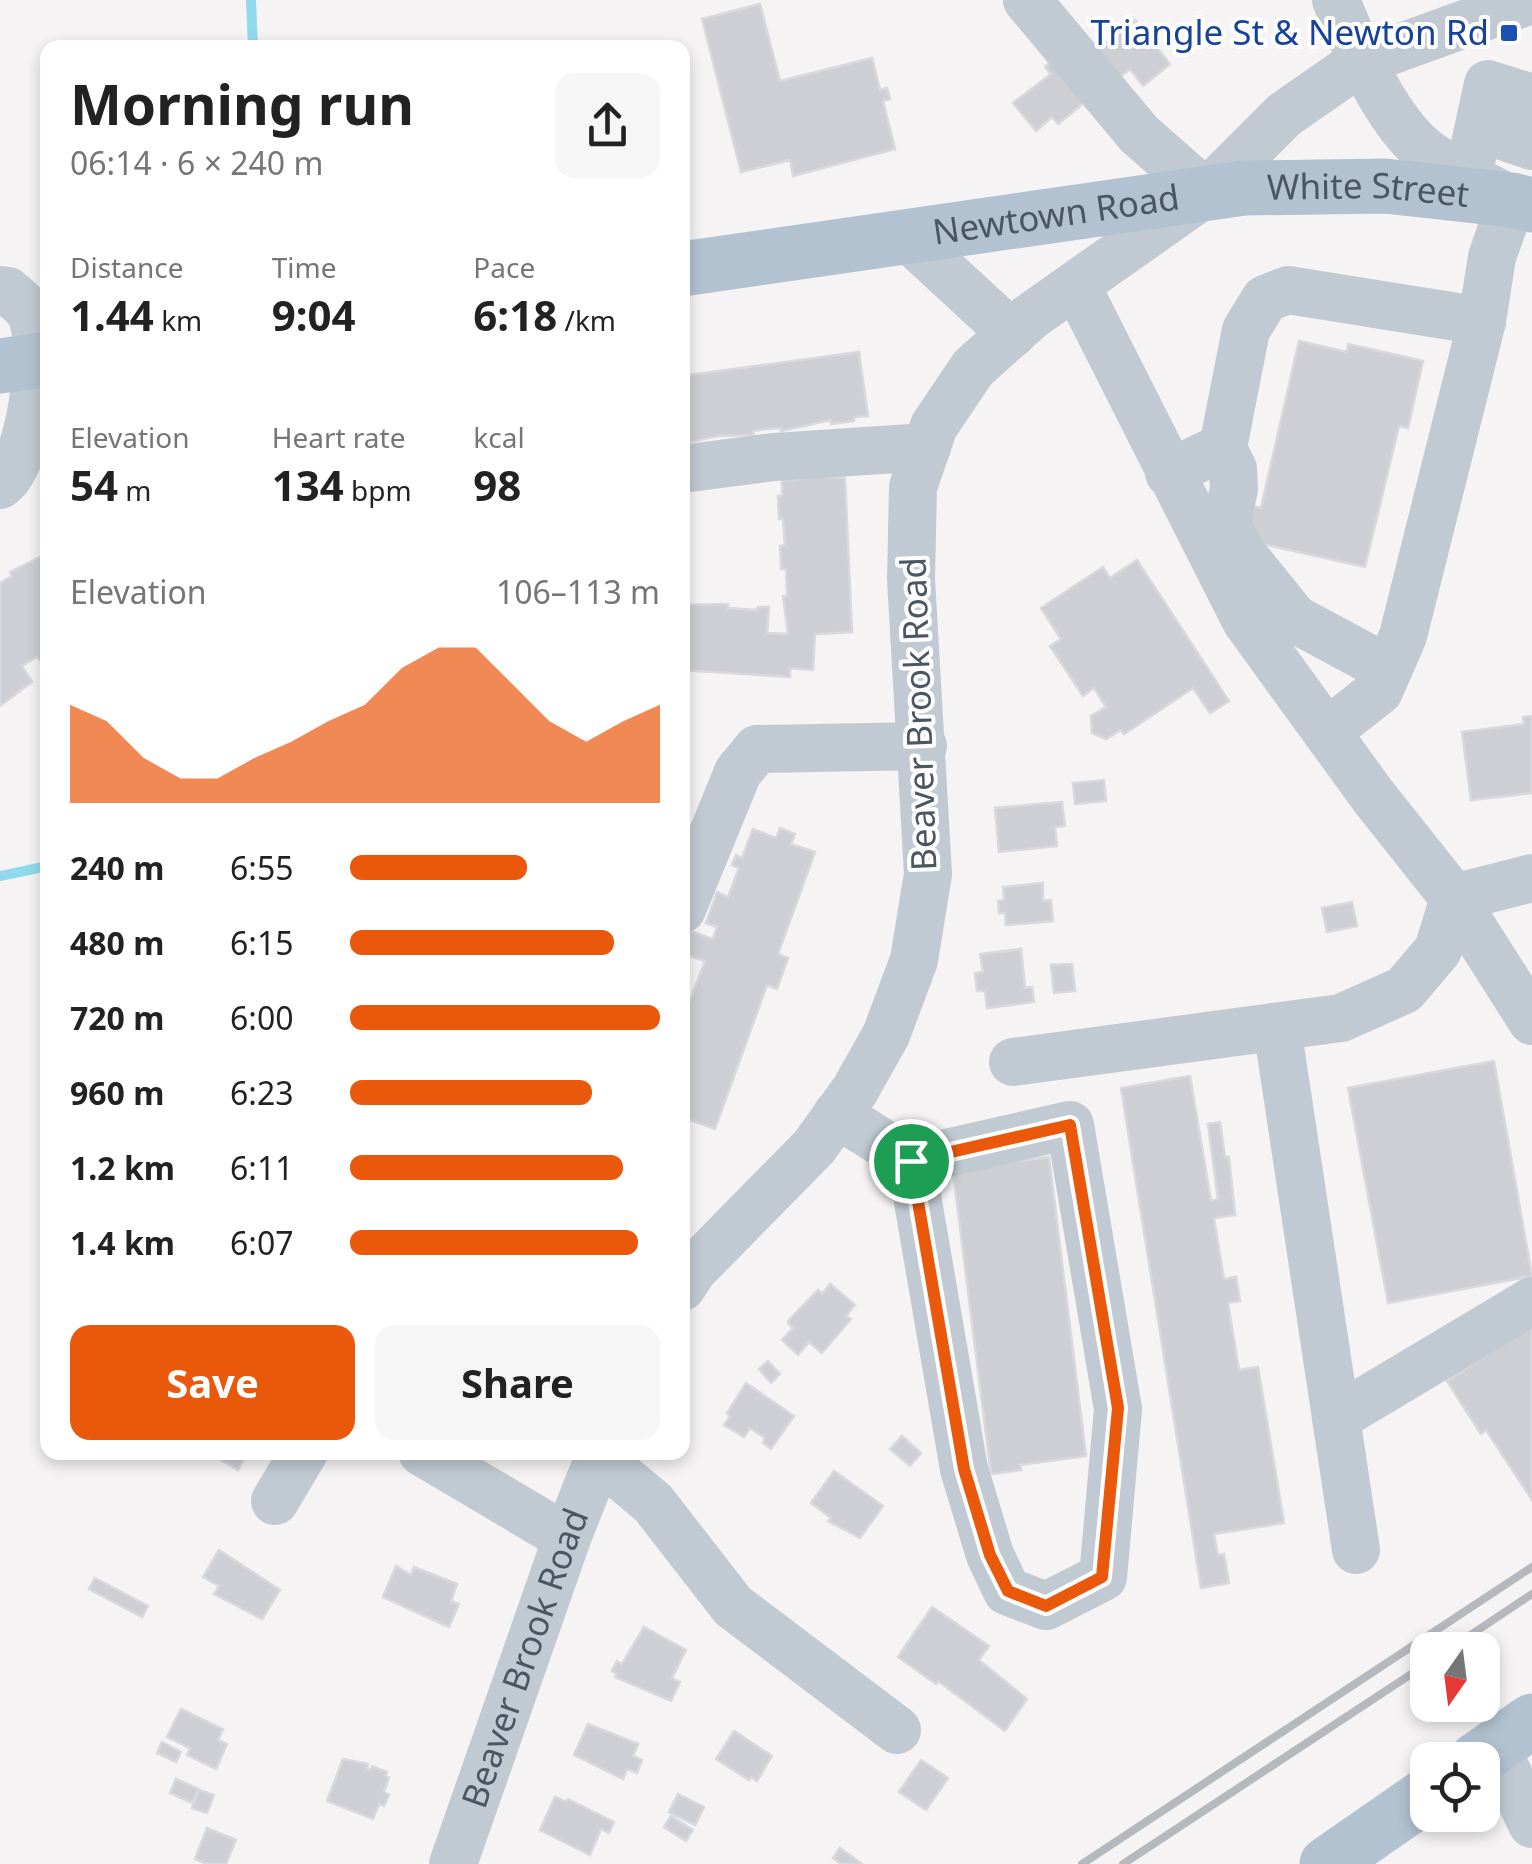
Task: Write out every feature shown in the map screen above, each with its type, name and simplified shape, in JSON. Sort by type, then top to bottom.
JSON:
[{"type":"main road","name":"White Street","points":[[1206,193],[1244,188],[1384,186],[1504,194]]},
{"type":"main road","name":"Newtown Road","points":[[690,267],[1206,193]]},
{"type":"main road","points":[[1327,1864],[1410,1806]]},
{"type":"street","points":[[1026,0],[1139,134],[1206,193]]},
{"type":"street","points":[[1336,0],[1360,62],[1406,130],[1427,153],[1504,194]]},
{"type":"street","name":"Beaver Brook Road","points":[[690,1275],[814,1146],[837,1114],[886,1034],[914,960],[928,874],[912,579],[914,487],[934,426],[972,368],[1076,285],[1206,193],[1284,115],[1360,62],[1530,0]]},
{"type":"street","points":[[1459,26],[1500,103],[1532,146]]},
{"type":"street","points":[[1327,732],[1379,691],[1403,636],[1482,321],[1504,194],[1500,103]]},
{"type":"street","name":"Newtown Road","points":[[906,236],[1012,334]]},
{"type":"street","points":[[1076,285],[1246,621],[1454,898],[1532,1021]]},
{"type":"street","points":[[0,290],[8,291],[31,314],[26,445],[11,478],[0,485]]},
{"type":"street","points":[[1388,669],[1295,618],[1230,533],[1233,469],[1222,448],[1246,330],[1266,300],[1288,290],[1482,321]]},
{"type":"street","points":[[690,468],[774,457],[927,447]]},
{"type":"street","points":[[1169,473],[1222,448]]},
{"type":"street","points":[[690,889],[738,772],[757,749],[923,746]]},
{"type":"street","points":[[1454,898],[1532,878]]},
{"type":"street","points":[[1013,1062],[1341,1018],[1404,990],[1438,950],[1454,898]]},
{"type":"street","points":[[1277,1026],[1356,1550]]},
{"type":"street","points":[[837,1114],[911,1161],[1070,1125],[1118,1408],[1102,1577],[1046,1606],[1008,1591],[990,1555],[964,1469],[911,1161]]},
{"type":"street","points":[[1336,1418],[1532,1301]]},
{"type":"street","points":[[274,1501],[299,1460]]},
{"type":"street","points":[[435,1460],[567,1538]]},
{"type":"street","name":"Beaver Brook Road","points":[[453,1864],[598,1460]]},
{"type":"street","points":[[605,1460],[652,1503],[733,1606],[897,1730]]},
{"type":"street","points":[[1501,1742],[1532,1824]]},
{"type":"building","points":[[760,4],[780,81],[872,58],[880,90],[887,88],[890,99],[883,101],[895,149],[793,176],[790,160],[741,172],[702,19]]},
{"type":"building","points":[[1127,20],[1130,24],[1135,20],[1170,64],[1143,86],[1130,69],[1115,81],[1094,54],[1122,31],[1119,27]]},
{"type":"building","points":[[1056,57],[1091,97],[1058,124],[1052,117],[1036,131],[1013,103],[1051,74],[1045,67]]},
{"type":"building","points":[[1299,341],[1347,352],[1348,344],[1423,361],[1408,428],[1399,426],[1365,567],[1254,542],[1240,503],[1261,508]]},
{"type":"building","points":[[859,352],[868,416],[690,442],[690,375]]},
{"type":"building","points":[[823,476],[845,478],[852,632],[815,634],[813,670],[790,668],[790,677],[690,671],[690,605],[728,604],[728,608],[757,610],[769,607],[767,633],[788,634],[783,596],[787,596],[786,569],[781,569],[780,546],[785,545],[778,496],[782,496],[782,481]]},
{"type":"building","points":[[40,557],[40,661],[37,657],[22,666],[32,682],[0,706],[0,583],[12,576],[10,572]]},
{"type":"building","points":[[1137,560],[1229,701],[1210,713],[1193,688],[1124,734],[1121,730],[1106,739],[1092,733],[1091,716],[1106,707],[1094,688],[1083,696],[1050,646],[1061,639],[1041,608],[1103,567],[1110,578]]},
{"type":"building","points":[[1532,716],[1532,793],[1471,800],[1462,732],[1524,724],[1523,717]]},
{"type":"building","points":[[1104,780],[1106,801],[1075,804],[1073,783]]},
{"type":"building","points":[[1062,802],[1065,826],[1055,827],[1057,846],[999,852],[995,808]]},
{"type":"building","points":[[780,828],[795,834],[791,844],[815,852],[778,954],[788,958],[777,989],[767,985],[715,1129],[690,1120],[690,1001],[705,961],[690,956],[690,931],[713,939],[717,927],[706,923],[717,892],[728,897],[739,868],[732,865],[736,855],[742,858],[753,829],[776,838]]},
{"type":"building","points":[[1043,883],[1043,901],[1051,900],[1053,921],[1006,925],[998,901],[1004,900],[1003,887]]},
{"type":"building","points":[[1352,902],[1357,926],[1327,932],[1322,908]]},
{"type":"building","points":[[1021,949],[1025,988],[1032,987],[1034,1002],[987,1008],[985,991],[977,991],[975,973],[983,972],[980,954]]},
{"type":"building","points":[[1072,964],[1075,991],[1054,993],[1051,965]]},
{"type":"building","points":[[1494,1061],[1532,1276],[1388,1303],[1348,1088]]},
{"type":"building","points":[[1190,1076],[1211,1201],[1218,1199],[1208,1124],[1220,1122],[1225,1157],[1229,1157],[1235,1215],[1214,1218],[1224,1279],[1236,1277],[1240,1301],[1228,1303],[1239,1370],[1258,1367],[1284,1523],[1214,1534],[1218,1555],[1224,1554],[1229,1583],[1201,1588],[1121,1088]]},
{"type":"building","points":[[1049,1157],[1086,1456],[1020,1465],[1021,1470],[991,1474],[952,1164]]},
{"type":"building","points":[[830,1284],[855,1305],[846,1316],[851,1319],[822,1353],[809,1342],[798,1355],[782,1340],[793,1328],[789,1320],[818,1290],[822,1294]]},
{"type":"building","points":[[1532,1325],[1532,1500],[1486,1430],[1481,1434],[1447,1381]]},
{"type":"building","points":[[768,1361],[780,1374],[771,1383],[759,1369]]},
{"type":"building","points":[[746,1383],[794,1416],[771,1449],[763,1443],[765,1438],[750,1428],[744,1437],[724,1425]]},
{"type":"building","points":[[902,1436],[921,1453],[910,1466],[890,1449]]},
{"type":"building","points":[[221,1460],[244,1460],[238,1470]]},
{"type":"building","points":[[834,1471],[883,1506],[860,1538],[828,1521],[831,1518],[811,1503]]},
{"type":"building","points":[[219,1550],[280,1590],[262,1619],[214,1594],[219,1586],[203,1577]]},
{"type":"building","points":[[396,1566],[411,1575],[414,1567],[457,1584],[451,1601],[459,1604],[449,1627],[383,1597]]},
{"type":"building","points":[[95,1578],[148,1606],[142,1617],[89,1589]]},
{"type":"building","points":[[932,1607],[989,1646],[979,1660],[1027,1699],[1005,1731],[938,1681],[936,1684],[898,1657]]},
{"type":"building","points":[[644,1627],[686,1650],[672,1678],[680,1682],[671,1701],[615,1677],[617,1674],[612,1671],[617,1661],[622,1664]]},
{"type":"building","points":[[181,1709],[223,1729],[218,1740],[227,1744],[216,1769],[187,1755],[190,1748],[167,1737]]},
{"type":"building","points":[[588,1724],[638,1744],[633,1756],[642,1760],[637,1773],[627,1769],[623,1779],[574,1755]]},
{"type":"building","points":[[734,1731],[772,1756],[757,1781],[716,1759]]},
{"type":"building","points":[[162,1742],[181,1752],[176,1762],[157,1753]]},
{"type":"building","points":[[343,1759],[387,1772],[384,1792],[389,1795],[384,1806],[379,1804],[373,1819],[327,1801]]},
{"type":"building","points":[[921,1760],[948,1778],[926,1810],[899,1792]]},
{"type":"building","points":[[176,1779],[199,1789],[192,1803],[170,1793]]},
{"type":"building","points":[[199,1790],[214,1795],[207,1813],[192,1808]]},
{"type":"building","points":[[678,1794],[704,1807],[695,1825],[669,1812]]},
{"type":"building","points":[[555,1797],[566,1802],[568,1799],[614,1822],[609,1833],[601,1829],[590,1855],[540,1830]]},
{"type":"building","points":[[671,1816],[693,1830],[686,1841],[664,1827]]},
{"type":"building","points":[[207,1828],[236,1840],[226,1864],[207,1864],[195,1859]]},
{"type":"building","points":[[840,1848],[862,1864],[841,1864],[833,1858]]},
{"type":"waterway","points":[[251,0],[253,40]]},
{"type":"waterway","points":[[0,876],[40,868]]},
{"type":"railway","points":[[1082,1864],[1532,1567]]},
{"type":"railway","points":[[1475,1632],[1532,1594]]},
{"type":"railway","points":[[1123,1864],[1410,1675]]},
{"type":"place","name":"Triangle St & Newton Rd","points":[[1509,33]]},
{"type":"route","points":[[1070,1125],[1118,1408],[1102,1577],[1046,1606],[1008,1591],[990,1555],[964,1469],[911,1161],[1070,1125]]}]
